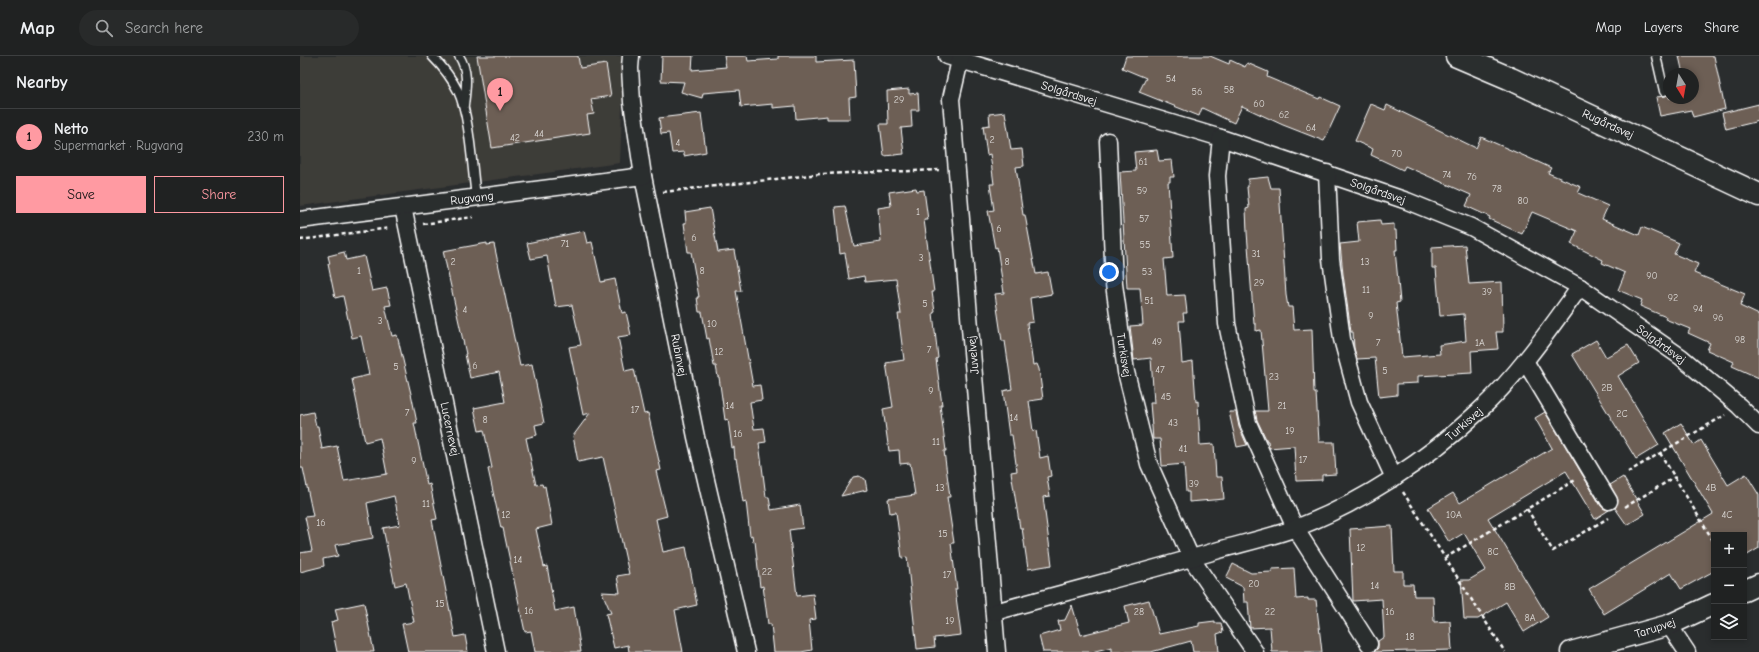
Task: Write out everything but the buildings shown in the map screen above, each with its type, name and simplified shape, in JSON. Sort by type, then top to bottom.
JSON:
[{"type":"main road","name":"Rugårdsvej","points":[[1457,56],[1511,79],[1759,195]]},
{"type":"street","name":"Rubinvej","points":[[631,56],[630,68],[632,102],[643,176],[696,437],[746,652]]},
{"type":"street","name":"Solgårdsvej","points":[[956,57],[1222,138],[1407,201],[1471,227],[1580,287],[1681,357],[1739,406],[1759,426]]},
{"type":"street","name":"Juvelvej","points":[[956,57],[951,99],[995,612],[997,652]]},
{"type":"street","points":[[1222,138],[1218,176],[1227,324],[1248,423],[1295,528],[1368,644]]},
{"type":"street","name":"Turkisvej","points":[[1108,141],[1114,284],[1126,372],[1149,464],[1191,558],[1255,652]]},
{"type":"street","points":[[1327,173],[1330,259],[1342,339],[1359,402],[1394,478]]},
{"type":"street","name":"Rugvang","points":[[300,220],[643,176]]},
{"type":"street","name":"Lucernevej","points":[[403,207],[496,652]]},
{"type":"street","name":"Turkisvej","points":[[995,612],[1295,528],[1345,505],[1394,478],[1438,446],[1480,411],[1525,361],[1580,287]]},
{"type":"street","points":[[1525,361],[1614,509]]},
{"type":"street","points":[[1747,589],[1759,584]]},
{"type":"street","name":"Tarupvej","points":[[1571,652],[1669,625],[1711,605]]},
{"type":"street","points":[[1669,625],[1687,652]]},
{"type":"lane","points":[[432,56],[446,71],[458,92],[464,108],[476,197]]},
{"type":"lane","points":[[459,56],[465,67]]},
{"type":"lane","points":[[463,56],[466,87],[464,108]]},
{"type":"lane","points":[[1656,56],[1663,87]]},
{"type":"path","points":[[647,194],[820,174],[957,170]]},
{"type":"path","points":[[300,240],[479,216]]},
{"type":"path","points":[[1628,472],[1739,406]]},
{"type":"path","points":[[1660,453],[1711,537]]},
{"type":"path","points":[[1445,558],[1591,471]]},
{"type":"path","points":[[1394,478],[1505,652]]},
{"type":"path","points":[[1527,509],[1553,551],[1614,509],[1675,478]]},
{"type":"shaded area","points":[[300,56],[624,56],[620,163],[300,206]]},
{"type":"place","name":"Netto","points":[[500,111]]}]
